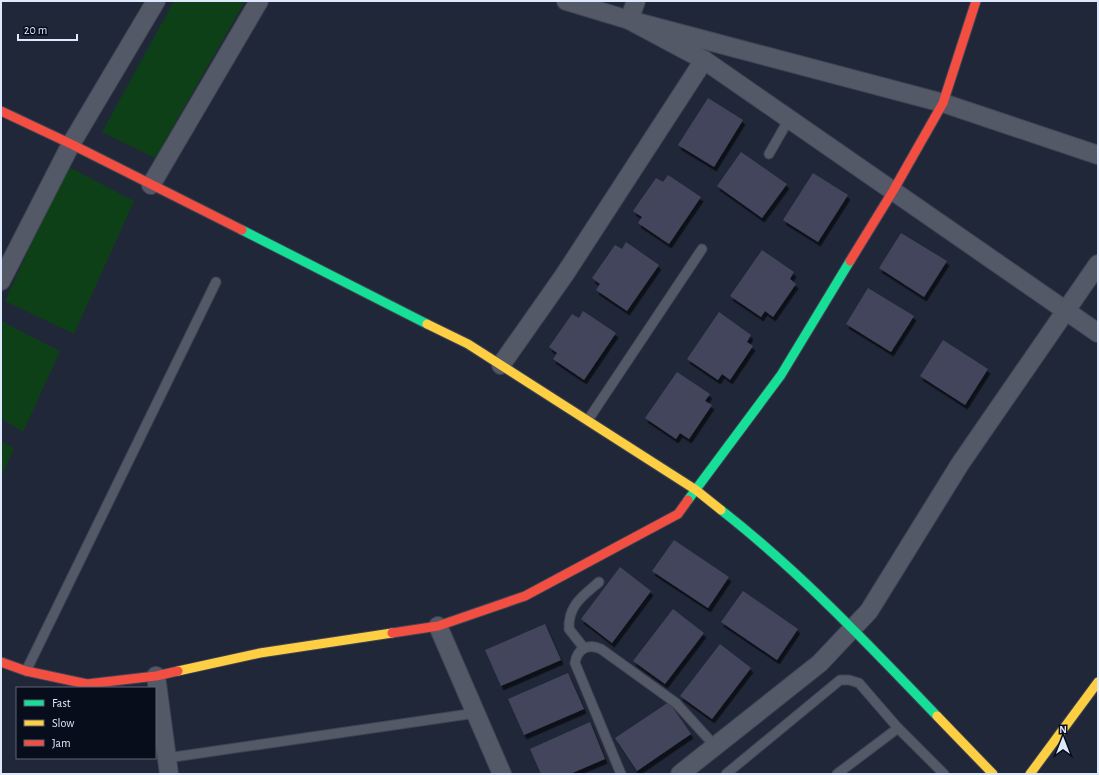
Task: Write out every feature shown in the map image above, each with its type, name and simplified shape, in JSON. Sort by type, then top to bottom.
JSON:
[{"type":"street","points":[[1,281],[70,144],[156,1]]},
{"type":"street","points":[[151,185],[259,1]]},
{"type":"street","points":[[566,1],[629,20],[943,102],[1098,155]]},
{"type":"street","points":[[629,20],[636,1]]},
{"type":"street","points":[[1,662],[26,671],[87,684],[156,676],[260,653],[438,626],[525,596],[678,514],[781,374],[893,191],[943,102],[976,1]]},
{"type":"street","points":[[629,20],[704,60],[1098,334]]},
{"type":"street","points":[[501,365],[565,274],[704,60]]},
{"type":"street","points":[[1,111],[70,144],[468,344],[696,490],[748,531],[853,628],[993,774]]},
{"type":"street","points":[[680,774],[820,663],[869,611],[960,464],[1098,264]]},
{"type":"street","points":[[438,626],[502,774]]},
{"type":"street","points":[[156,676],[168,766]]},
{"type":"street","points":[[1030,774],[1098,682]]},
{"type":"lane","points":[[769,154],[790,120]]},
{"type":"lane","points":[[588,420],[702,249]]},
{"type":"lane","points":[[26,671],[216,282]]},
{"type":"lane","points":[[584,648],[569,629],[570,614],[575,604],[599,582]]},
{"type":"lane","points":[[621,774],[575,663],[579,652],[590,646],[601,649],[676,703],[715,746]]},
{"type":"lane","points":[[726,774],[840,680],[849,680],[859,683],[898,728],[944,774]]},
{"type":"lane","points":[[168,766],[476,713]]},
{"type":"lane","points":[[837,774],[898,728]]},
{"type":"green space","points":[[174,1],[245,1],[155,158],[102,132]]},
{"type":"green space","points":[[67,166],[134,201],[74,334],[5,301]]},
{"type":"green space","points":[[1,321],[60,351],[23,432],[1,418]]},
{"type":"green space","points":[[1,441],[14,448],[1,477]]},
{"type":"building","points":[[708,98],[743,120],[714,167],[678,145]]},
{"type":"building","points":[[741,152],[787,184],[762,218],[717,186]]},
{"type":"building","points":[[813,173],[848,195],[818,242],[783,220]]},
{"type":"building","points":[[668,175],[701,197],[669,244],[638,223],[642,217],[633,211],[656,178],[663,182]]},
{"type":"building","points":[[901,233],[947,261],[924,297],[879,268]]},
{"type":"building","points":[[626,242],[659,265],[627,311],[596,290],[600,284],[592,278],[615,245],[622,249]]},
{"type":"building","points":[[762,250],[794,272],[790,279],[796,284],[773,317],[765,311],[761,317],[730,296]]},
{"type":"building","points":[[868,288],[914,316],[891,352],[846,324]]},
{"type":"building","points":[[583,311],[616,333],[584,380],[553,359],[557,353],[549,347],[572,314],[579,318]]},
{"type":"building","points":[[719,312],[751,335],[747,342],[753,346],[730,380],[722,374],[718,380],[687,359]]},
{"type":"building","points":[[943,340],[988,369],[965,405],[920,376]]},
{"type":"building","points":[[677,372],[710,394],[705,401],[712,405],[689,439],[680,433],[676,439],[645,418]]},
{"type":"building","points":[[674,540],[729,577],[708,608],[652,571]]},
{"type":"building","points":[[620,567],[651,591],[612,643],[581,619]]},
{"type":"building","points":[[743,591],[798,629],[777,660],[721,622]]},
{"type":"building","points":[[673,609],[704,633],[665,684],[633,661]]},
{"type":"building","points":[[545,624],[561,660],[501,686],[485,650]]},
{"type":"building","points":[[720,644],[751,668],[712,719],[680,696]]},
{"type":"building","points":[[568,673],[584,709],[524,735],[508,699]]},
{"type":"building","points":[[669,702],[691,734],[637,771],[615,738]]},
{"type":"building","points":[[590,722],[605,759],[570,774],[541,774],[530,749]]},
{"type":"traffic: fast","points":[[242,230],[427,324]]},
{"type":"traffic: fast","points":[[688,500],[781,375],[850,261]]},
{"type":"traffic: fast","points":[[721,510],[750,533],[805,583],[859,635],[937,716]]},
{"type":"traffic: slow","points":[[427,324],[468,344],[696,490],[721,510]]},
{"type":"traffic: slow","points":[[178,671],[260,653],[392,633]]},
{"type":"traffic: slow","points":[[1030,774],[1098,682]]},
{"type":"traffic: slow","points":[[937,716],[993,774]]},
{"type":"traffic: jam","points":[[850,261],[893,191],[943,103],[976,1]]},
{"type":"traffic: jam","points":[[1,111],[71,144],[242,230]]},
{"type":"traffic: jam","points":[[392,633],[438,626],[525,596],[678,514],[688,500]]},
{"type":"traffic: jam","points":[[1,662],[26,671],[87,684],[156,676],[178,671]]}]
